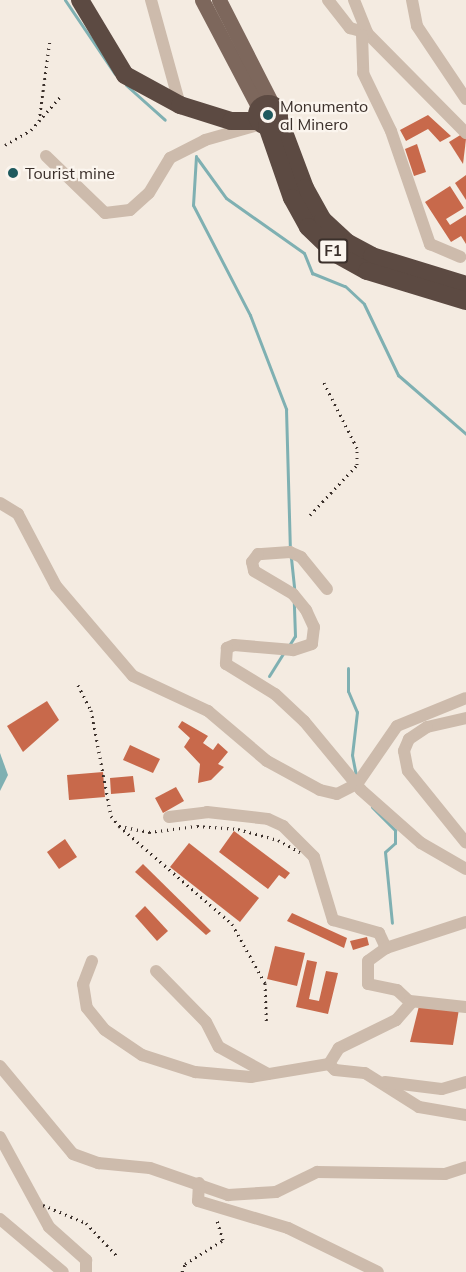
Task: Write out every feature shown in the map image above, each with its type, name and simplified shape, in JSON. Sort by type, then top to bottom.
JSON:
[{"type":"highway","points":[[80,0],[125,75],[180,105],[231,120],[266,117]]},
{"type":"highway","name":"F1","points":[[266,117],[323,220],[348,243],[372,256],[466,285]]},
{"type":"highway","name":"F1","points":[[266,117],[308,227],[336,254],[367,272],[466,301]]},
{"type":"main road","points":[[202,0],[266,117]]},
{"type":"main road","points":[[219,0],[266,117]]},
{"type":"street","points":[[151,0],[180,105]]},
{"type":"street","points":[[328,0],[466,133]]},
{"type":"street","points":[[354,0],[364,34],[363,73],[391,131],[430,244],[460,257]]},
{"type":"street","points":[[412,0],[417,26],[466,99]]},
{"type":"street","points":[[46,156],[105,213],[130,210],[149,193],[170,158],[205,140],[266,117]]},
{"type":"street","points":[[0,503],[18,514],[56,586],[133,676],[208,711],[267,761],[320,790],[337,794],[357,784],[397,726],[466,698]]},
{"type":"street","points":[[327,589],[301,558],[290,552],[258,555],[252,562],[254,571],[293,594],[306,610],[315,627],[312,644],[293,650],[234,645],[224,654],[226,664],[275,694],[304,721],[357,784],[421,843],[466,869]]},
{"type":"street","points":[[466,718],[427,727],[409,739],[404,751],[408,771],[466,843]]},
{"type":"street","points":[[169,817],[207,812],[268,819],[283,826],[314,857],[333,920],[379,933],[386,948]]},
{"type":"street","points":[[466,920],[386,948],[368,961],[368,984],[398,990],[410,1001],[466,1007]]},
{"type":"street","points":[[92,961],[83,984],[87,1008],[105,1030],[142,1055],[195,1072],[272,1075],[329,1064],[339,1048],[396,1020],[410,1001]]},
{"type":"street","points":[[156,971],[206,1022],[219,1047],[272,1075]]},
{"type":"street","points":[[329,1064],[335,1070],[365,1073],[384,1082],[419,1107],[466,1115]]},
{"type":"street","points":[[0,1066],[73,1154],[199,1183],[228,1196],[276,1192],[317,1172],[445,1174],[466,1167]]},
{"type":"street","points":[[384,1082],[442,1089],[466,1082]]},
{"type":"street","points":[[0,1137],[49,1227],[86,1260],[86,1272]]},
{"type":"street","points":[[199,1183],[198,1201],[288,1228],[378,1272]]},
{"type":"street","points":[[0,1219],[63,1272]]},
{"type":"water","points":[[0,753],[8,775],[0,791]]},
{"type":"building","points":[[428,115],[451,136],[440,142],[428,129],[406,141],[400,130]]},
{"type":"building","points":[[462,134],[466,139],[463,164],[449,142]]},
{"type":"building","points":[[417,144],[426,172],[414,176],[405,149]]},
{"type":"building","points":[[466,175],[466,200],[455,183]]},
{"type":"building","points":[[450,186],[464,208],[446,219],[450,225],[466,215],[466,244],[461,236],[451,242],[425,202]]},
{"type":"building","points":[[47,701],[59,720],[23,752],[7,726]]},
{"type":"building","points":[[182,721],[208,736],[203,743],[213,750],[218,743],[228,752],[218,764],[224,767],[211,780],[198,783],[200,764],[184,747],[190,738],[178,727]]},
{"type":"building","points":[[130,745],[160,759],[153,773],[123,760]]},
{"type":"building","points":[[103,772],[105,797],[69,800],[67,775]]},
{"type":"building","points":[[133,776],[135,792],[111,794],[110,778]]},
{"type":"building","points":[[176,787],[184,801],[163,813],[155,798]]},
{"type":"building","points":[[234,831],[290,873],[285,879],[279,875],[268,889],[219,852]]},
{"type":"building","points":[[65,839],[77,857],[59,869],[47,852]]},
{"type":"building","points":[[189,843],[259,898],[240,922],[170,867]]},
{"type":"building","points":[[143,864],[211,931],[206,935],[135,872]]},
{"type":"building","points":[[145,906],[168,931],[157,941],[135,916]]},
{"type":"building","points":[[292,913],[347,938],[344,948],[287,921]]},
{"type":"building","points":[[367,937],[369,945],[353,950],[350,941]]},
{"type":"building","points":[[275,946],[305,953],[297,986],[267,979]]},
{"type":"building","points":[[307,960],[317,962],[309,999],[319,1001],[326,971],[338,973],[328,1014],[296,1007]]},
{"type":"building","points":[[420,1002],[459,1009],[453,1045],[410,1042]]},
{"type":"waterway","points":[[65,0],[115,74]]},
{"type":"waterway","points":[[126,85],[165,120]]},
{"type":"waterway","points":[[196,156],[193,205],[250,315],[286,409],[290,548]]},
{"type":"waterway","points":[[197,158],[226,198],[304,253],[312,273],[345,286],[364,304],[398,375],[466,434]]},
{"type":"waterway","points":[[291,558],[294,589]]},
{"type":"waterway","points":[[288,647],[295,636],[294,602]]},
{"type":"waterway","points":[[269,676],[284,652]]},
{"type":"waterway","points":[[348,668],[348,691],[357,712],[352,755],[356,775]]},
{"type":"waterway","points":[[372,807],[395,830],[395,843],[385,852],[392,923]]},
{"type":"railway","points":[[39,121],[50,40]]},
{"type":"railway","points":[[5,145],[31,130],[60,97]]},
{"type":"railway","points":[[310,515],[357,465],[357,448],[323,381]]},
{"type":"railway","points":[[78,685],[91,710],[111,816],[119,826],[149,832],[197,826],[238,829],[278,840],[300,852]]},
{"type":"railway","points":[[119,826],[232,924],[265,983],[266,1021]]},
{"type":"railway","points":[[43,1205],[86,1223],[117,1256]]},
{"type":"railway","points":[[182,1272],[185,1264],[223,1240],[217,1220]]},
{"type":"place","name":"Monumento al Minero","points":[[268,115]]},
{"type":"place","name":"Tourist mine","points":[[13,173]]}]
